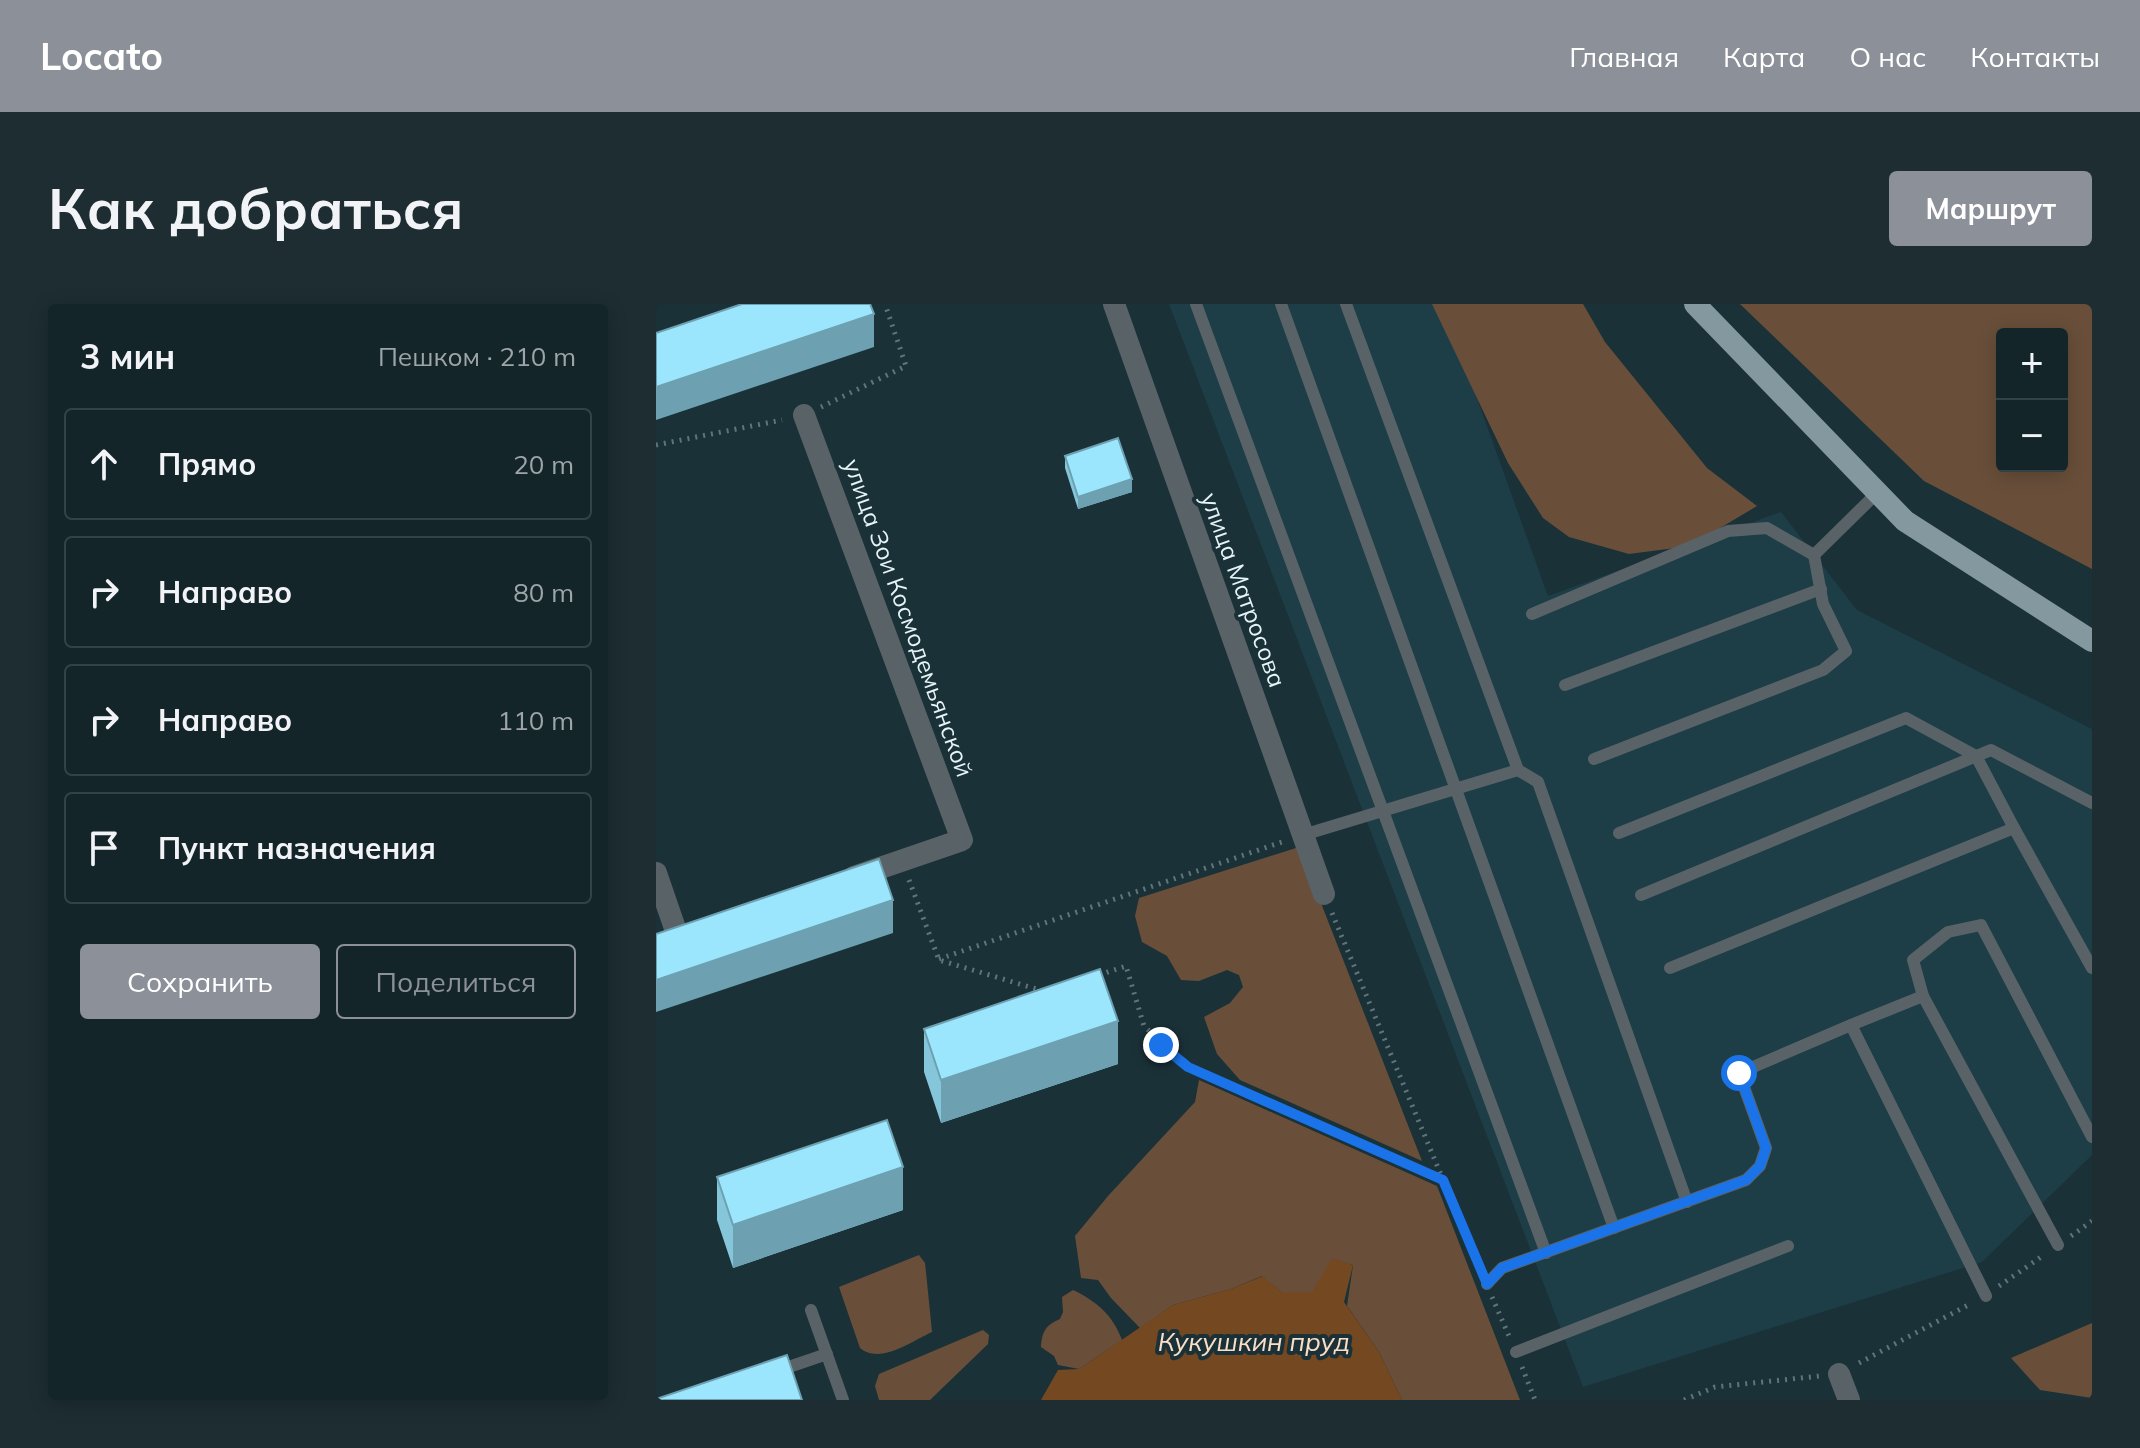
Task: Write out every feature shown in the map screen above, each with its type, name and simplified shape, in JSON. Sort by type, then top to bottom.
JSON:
[{"type":"main road","points":[[1695,304],[1905,521],[2092,641]]},
{"type":"street","name":"улица Матросова","points":[[1114,304],[1324,894]]},
{"type":"street","name":"улица Зои Космодемьянской","points":[[804,415],[962,840],[902,861]]},
{"type":"street","points":[[827,886],[902,861]]},
{"type":"street","points":[[656,873],[686,935],[656,945]]},
{"type":"street","points":[[1839,1374],[1849,1400]]},
{"type":"lane","points":[[1196,304],[1546,1253]]},
{"type":"lane","points":[[1281,304],[1614,1228]]},
{"type":"lane","points":[[1346,304],[1518,770],[1538,782],[1687,1202]]},
{"type":"lane","points":[[1814,555],[1877,493]]},
{"type":"lane","points":[[1532,614],[1728,531],[1767,528],[1814,555],[1823,604],[1846,651],[1823,670],[1594,759]]},
{"type":"lane","points":[[1565,685],[1821,589]]},
{"type":"lane","points":[[1619,833],[1906,718],[1976,756],[2092,968]]},
{"type":"lane","points":[[1641,895],[1991,750],[2092,803]]},
{"type":"lane","points":[[1303,835],[1518,770]]},
{"type":"lane","points":[[1670,968],[2014,828]]},
{"type":"lane","points":[[2058,1245],[1923,996],[1913,960],[1948,932],[1981,925],[2092,1137]]},
{"type":"lane","points":[[1487,1284],[1502,1268],[1746,1180],[1760,1166],[1766,1148],[1739,1073],[1923,996]]},
{"type":"lane","points":[[1851,1025],[1986,1296]]},
{"type":"lane","points":[[1516,1352],[1788,1246]]},
{"type":"lane","points":[[811,1310],[843,1400]]},
{"type":"lane","points":[[767,1375],[827,1354]]},
{"type":"path","points":[[939,960],[1303,835]]},
{"type":"path","points":[[902,861],[939,960]]},
{"type":"path","points":[[1324,894],[1535,1400]]},
{"type":"path","points":[[939,960],[1045,991]]},
{"type":"path","points":[[1085,979],[1126,966],[1144,1026],[1188,1067],[1443,1180]]},
{"type":"path","points":[[1684,1400],[1715,1387],[1839,1374],[1986,1296],[2092,1221]]},
{"type":"shaded area","points":[[1169,304],[1443,304],[1548,596],[1781,512],[1857,610],[2092,729],[2092,1155],[1982,1262],[1583,1387]]},
{"type":"shaded area","points":[[1432,304],[1583,304],[1605,342],[1707,468],[1757,506],[1690,546],[1629,554],[1569,537],[1543,518],[1508,463]]},
{"type":"shaded area","points":[[1740,304],[2092,304],[2092,569],[1924,481]]},
{"type":"shaded area","points":[[1299,847],[1422,1161],[1240,1080],[1217,1054],[1204,1017],[1230,1003],[1243,987],[1239,975],[1227,970],[1199,981],[1181,980],[1167,956],[1142,942],[1135,916],[1139,898]]},
{"type":"shaded area","points":[[1199,1080],[1437,1186],[1520,1400],[1402,1400],[1379,1352],[1347,1306],[1353,1265],[1332,1259],[1313,1292],[1281,1292],[1262,1276],[1231,1289],[1173,1305],[1140,1328],[1098,1280],[1081,1278],[1075,1236],[1195,1102]]},
{"type":"shaded area","points":[[919,1255],[925,1263],[932,1332],[886,1353],[868,1353],[860,1348],[839,1287]]},
{"type":"shaded area","points":[[1073,1290],[1103,1310],[1122,1340],[1079,1369],[1058,1365],[1054,1356],[1041,1347],[1046,1329],[1060,1319],[1063,1312],[1062,1297]]},
{"type":"shaded area","points":[[2092,1323],[2092,1398],[2040,1390],[2011,1358]]},
{"type":"shaded area","points":[[983,1330],[989,1335],[988,1344],[930,1400],[879,1400],[875,1386],[879,1374]]},
{"type":"water","name":"Кукушкин пруд","points":[[1332,1258],[1353,1265],[1344,1302],[1379,1352],[1402,1400],[1041,1400],[1058,1370],[1079,1369],[1173,1305],[1231,1289],[1263,1276],[1281,1292],[1312,1292]]},
{"type":"building","points":[[742,304],[870,304],[874,314],[656,387],[656,333]]},
{"type":"building","points":[[1118,438],[1132,479],[1078,497],[1065,456]]},
{"type":"building","points":[[879,859],[893,900],[656,980],[656,934]]},
{"type":"building","points":[[1100,969],[1118,1021],[941,1080],[924,1029]]},
{"type":"building","points":[[887,1120],[903,1167],[733,1225],[717,1177]]},
{"type":"building","points":[[787,1355],[802,1400],[656,1400],[656,1399]]},
{"type":"route","points":[[1161,1045],[1188,1067],[1443,1180],[1487,1284],[1502,1268],[1746,1180],[1760,1166],[1766,1148],[1739,1073]]}]
